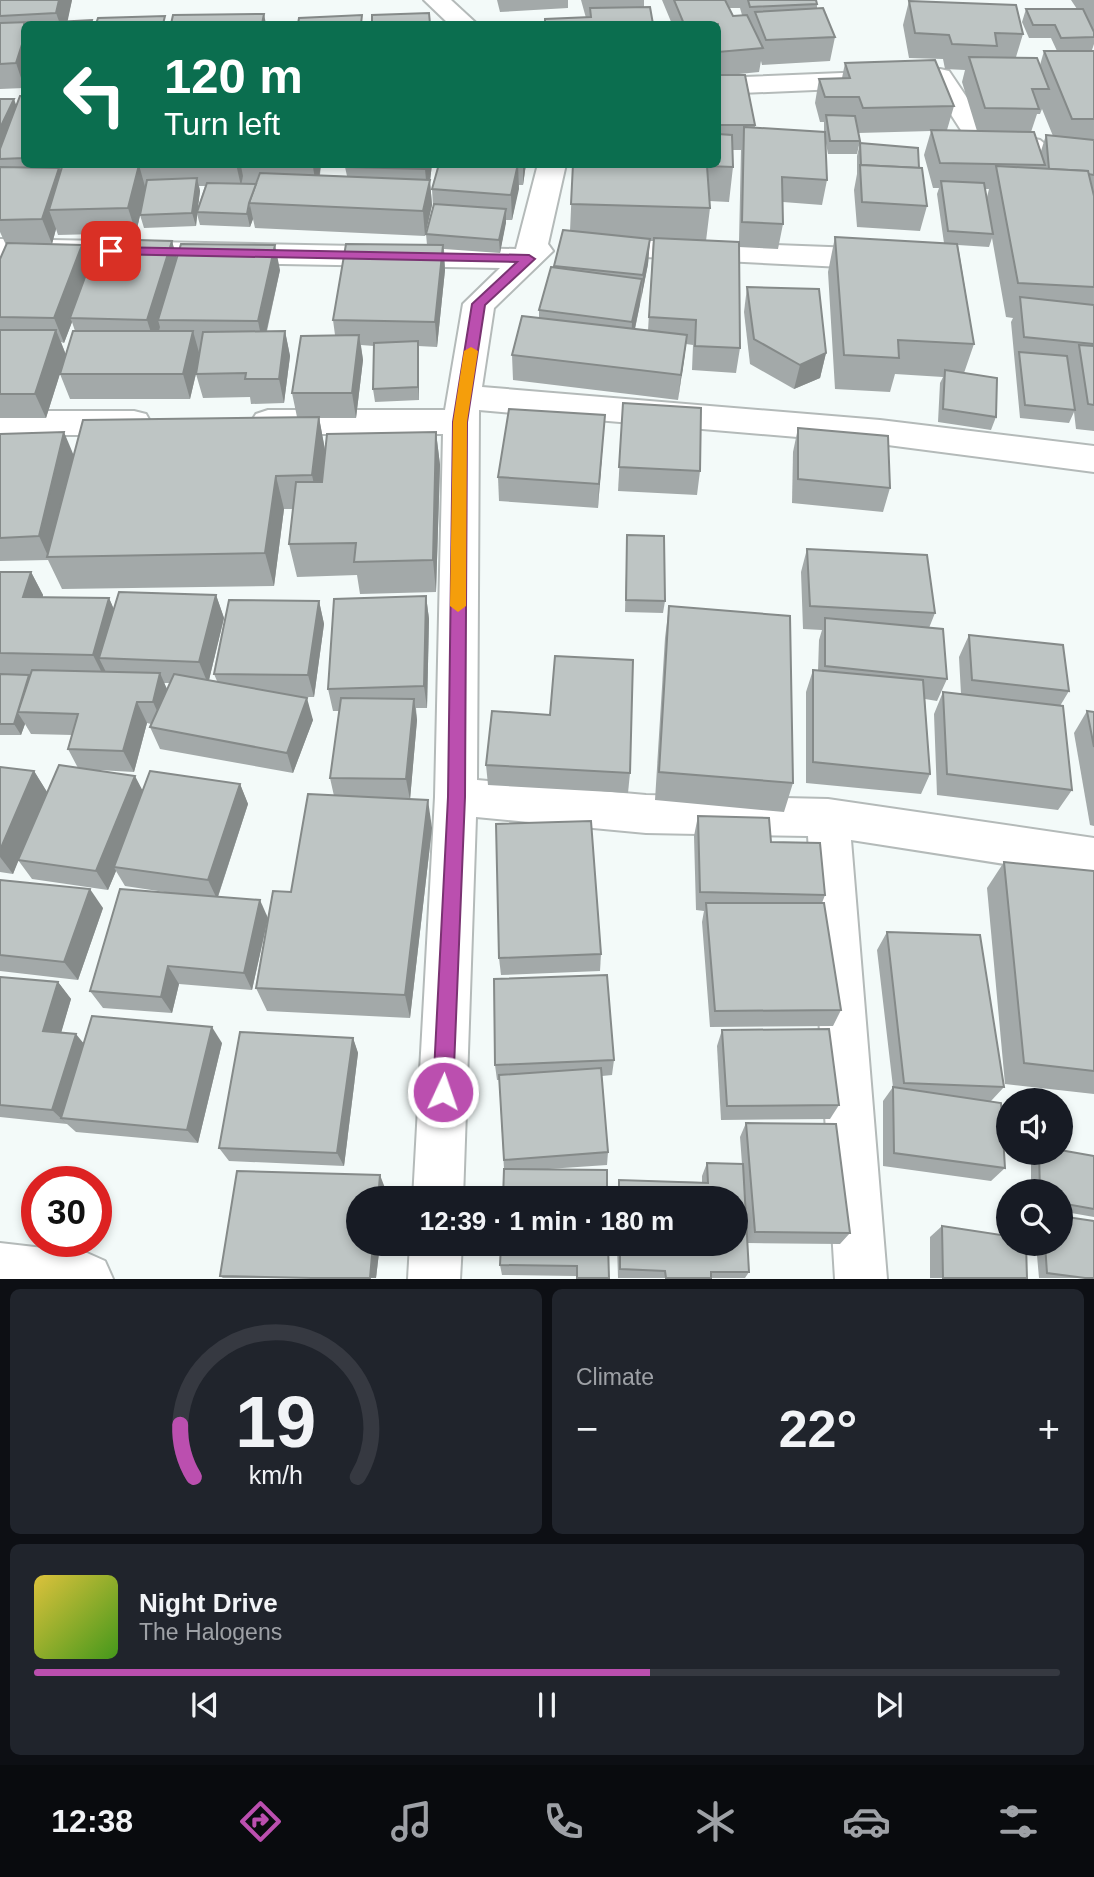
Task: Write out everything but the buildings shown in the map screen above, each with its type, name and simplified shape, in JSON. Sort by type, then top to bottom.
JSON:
[{"type":"street","points":[[436,0],[460,21]]},
{"type":"street","points":[[721,86],[952,77],[978,135],[1030,146],[1043,156],[1094,160]]},
{"type":"street","points":[[529,259],[551,168]]},
{"type":"street","points":[[439,1186],[456,797],[462,409],[479,304],[542,247],[613,246],[904,260]]},
{"type":"street","points":[[0,249],[529,259]]},
{"type":"street","points":[[237,422],[462,409],[880,432],[1094,459]]},
{"type":"street","points":[[0,423],[167,423]]},
{"type":"street","points":[[456,797],[646,814],[828,818],[1094,858]]},
{"type":"street","points":[[828,818],[861,1279]]},
{"type":"street","points":[[434,1279],[435,1256]]},
{"type":"street","points":[[0,1269],[87,1279]]},
{"type":"slow traffic","points":[[458,606],[460,422],[471,351]]},
{"type":"route","points":[[111,251],[529,259],[479,304],[460,422],[456,797],[443,1092]]}]
